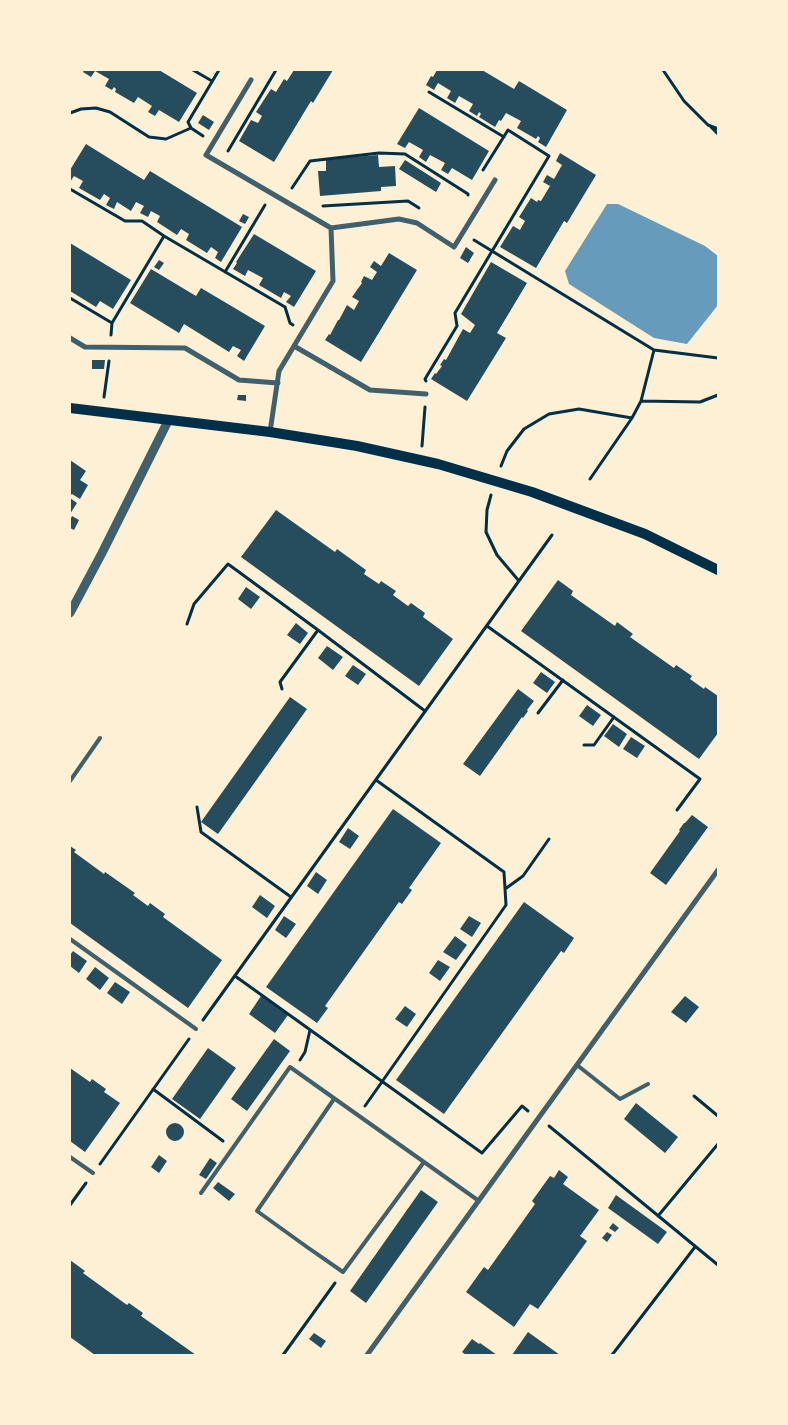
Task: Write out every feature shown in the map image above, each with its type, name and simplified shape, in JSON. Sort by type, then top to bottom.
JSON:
[{"type":"main road","points":[[70,408],[270,432],[357,446],[438,464],[532,492],[645,534],[718,570]]},
{"type":"street","points":[[251,80],[206,155],[331,228],[399,219],[417,223],[454,247],[495,180]]},
{"type":"street","points":[[270,432],[280,371],[333,282],[331,228]]},
{"type":"street","points":[[70,338],[85,347],[184,348],[239,380],[278,383]]},
{"type":"street","points":[[294,346],[370,390],[426,394]]},
{"type":"street","points":[[70,612],[102,553],[168,421]]},
{"type":"street","points":[[367,1355],[718,870]]},
{"type":"lane","points":[[70,781],[100,738]]},
{"type":"lane","points":[[70,939],[196,1029]]},
{"type":"lane","points":[[578,1065],[620,1099],[648,1084]]},
{"type":"lane","points":[[201,1193],[290,1067],[479,1202]]},
{"type":"lane","points":[[334,1099],[257,1211],[343,1272],[424,1162]]},
{"type":"lane","points":[[70,1157],[93,1173]]},
{"type":"path","points":[[193,70],[212,81]]},
{"type":"path","points":[[219,70],[188,122],[191,128],[228,151],[276,70]]},
{"type":"path","points":[[663,70],[684,101],[718,134]]},
{"type":"path","points":[[429,92],[504,137]]},
{"type":"path","points":[[70,113],[80,109],[96,108],[110,112],[149,137],[166,140],[191,128]]},
{"type":"path","points":[[708,125],[718,129]]},
{"type":"path","points":[[421,460],[426,394],[425,379],[458,326],[455,313],[549,156],[508,130],[479,178]]},
{"type":"path","points":[[292,188],[310,161],[379,153],[406,154],[468,194],[464,202]]},
{"type":"path","points":[[285,184],[300,192]]},
{"type":"path","points":[[70,189],[125,221],[142,221],[164,236],[285,307],[290,323],[303,331]]},
{"type":"path","points":[[225,272],[272,193]]},
{"type":"path","points":[[316,202],[324,207],[408,202],[424,211]]},
{"type":"path","points":[[462,233],[654,350],[718,358]]},
{"type":"path","points":[[102,412],[112,322],[164,236]]},
{"type":"path","points":[[70,298],[112,322]]},
{"type":"path","points":[[590,479],[632,418],[641,401],[654,350]]},
{"type":"path","points":[[641,401],[700,402],[718,396]]},
{"type":"path","points":[[519,581],[497,555],[486,532],[487,510],[495,481],[507,451],[524,429],[549,414],[579,409],[632,418]]},
{"type":"path","points":[[70,1205],[552,535]]},
{"type":"path","points":[[187,624],[194,604],[228,564],[425,712]]},
{"type":"path","points":[[487,626],[700,779],[677,810]]},
{"type":"path","points":[[282,689],[280,682],[318,630]]},
{"type":"path","points":[[538,713],[563,680]]},
{"type":"path","points":[[584,745],[594,744],[614,717]]},
{"type":"path","points":[[359,1116],[506,905],[504,872],[376,780]]},
{"type":"path","points":[[197,807],[201,832],[292,897]]},
{"type":"path","points":[[505,889],[523,876],[549,839]]},
{"type":"path","points":[[235,976],[482,1153],[522,1106],[718,1265]]},
{"type":"path","points":[[293,1070],[305,1052],[310,1030]]},
{"type":"path","points":[[153,1090],[232,1147]]},
{"type":"path","points":[[694,1096],[718,1116]]},
{"type":"path","points":[[658,1216],[718,1144]]},
{"type":"path","points":[[612,1355],[696,1247]]},
{"type":"path","points":[[283,1355],[343,1272]]},
{"type":"water","points":[[607,204],[618,204],[705,246],[718,256],[718,305],[687,344],[654,338],[569,284],[565,271]]},
{"type":"building","points":[[84,70],[159,70],[197,93],[179,122],[159,110],[155,116],[148,112],[152,106],[138,97],[134,103],[115,92],[116,89],[114,87],[112,90],[105,86],[109,79],[95,71],[91,77],[83,72]]},
{"type":"building","points":[[294,70],[333,70],[313,103],[311,101],[274,162],[239,141],[251,120],[258,123],[262,116],[256,112],[271,89],[276,92],[284,79],[287,81]]},
{"type":"building","points":[[437,70],[482,70],[514,89],[519,81],[567,110],[546,147],[538,142],[540,138],[538,136],[536,139],[517,128],[521,121],[506,113],[495,127],[479,117],[481,114],[479,112],[477,116],[469,111],[473,104],[459,96],[455,103],[447,98],[451,91],[438,83],[434,90],[426,85]]},
{"type":"building","points":[[419,108],[489,151],[472,180],[452,168],[448,174],[441,170],[445,163],[430,155],[426,162],[419,157],[423,150],[409,142],[405,148],[397,144]]},
{"type":"building","points":[[203,115],[214,122],[209,130],[198,123]]},
{"type":"building","points":[[86,144],[144,180],[150,171],[242,227],[221,262],[215,258],[218,252],[211,247],[207,253],[186,240],[189,234],[181,229],[177,235],[157,222],[160,216],[151,211],[148,217],[140,213],[144,206],[136,202],[131,211],[117,202],[114,209],[106,205],[110,198],[104,194],[100,200],[79,188],[83,181],[74,176],[70,182],[70,170]]},
{"type":"building","points":[[560,153],[596,175],[567,223],[564,221],[536,268],[500,247],[513,226],[520,230],[525,221],[519,217],[531,198],[537,202],[538,200],[541,201],[550,186],[543,182],[547,175],[554,179],[562,165],[556,161]]},
{"type":"building","points":[[378,155],[379,167],[395,166],[396,186],[381,187],[381,191],[320,196],[318,171],[326,171],[326,159]]},
{"type":"building","points":[[405,160],[441,183],[436,192],[399,169]]},
{"type":"building","points":[[243,214],[249,217],[245,224],[239,221]]},
{"type":"building","points":[[254,234],[316,271],[294,307],[286,302],[291,296],[284,292],[281,298],[259,285],[263,278],[248,270],[245,276],[233,269]]},
{"type":"building","points":[[70,243],[131,280],[113,309],[100,301],[96,307],[70,291]]},
{"type":"building","points":[[466,247],[474,253],[468,263],[460,258]]},
{"type":"building","points":[[389,253],[417,270],[361,362],[325,340],[330,335],[347,305],[354,310],[359,301],[352,297],[362,283],[364,276],[372,280],[377,272],[370,267],[374,261],[381,266]]},
{"type":"building","points":[[159,260],[164,263],[159,270],[154,267]]},
{"type":"building","points":[[491,262],[527,283],[497,333],[506,338],[467,401],[431,379],[442,366],[440,365],[444,359],[446,360],[463,329],[470,333],[475,325],[461,314]]},
{"type":"building","points":[[151,269],[196,296],[201,288],[265,326],[244,361],[237,356],[241,350],[233,346],[229,352],[184,324],[179,333],[130,303]]},
{"type":"building","points":[[92,360],[105,360],[104,369],[92,369]]},
{"type":"building","points":[[238,395],[246,395],[246,401],[237,400]]},
{"type":"building","points":[[70,460],[86,471],[80,480],[88,485],[80,499],[72,494],[70,496]]},
{"type":"building","points":[[70,498],[77,503],[70,514]]},
{"type":"building","points":[[276,510],[335,552],[337,549],[366,570],[364,574],[379,584],[381,581],[396,591],[393,595],[408,606],[411,603],[425,613],[423,617],[453,639],[419,686],[241,557]]},
{"type":"building","points":[[72,516],[79,520],[74,530],[70,528]]},
{"type":"building","points":[[558,580],[573,591],[571,595],[615,626],[617,622],[633,634],[630,637],[674,668],[676,665],[692,676],[690,679],[718,696],[718,733],[699,759],[521,631]]},
{"type":"building","points":[[246,587],[260,597],[251,609],[238,599]]},
{"type":"building","points":[[296,623],[308,633],[300,644],[287,635]]},
{"type":"building","points":[[327,646],[343,657],[333,670],[318,658]]},
{"type":"building","points":[[353,665],[366,674],[358,685],[345,676]]},
{"type":"building","points":[[541,672],[555,682],[547,693],[533,683]]},
{"type":"building","points":[[518,689],[534,701],[480,776],[463,764]]},
{"type":"building","points":[[290,697],[307,709],[218,834],[201,822]]},
{"type":"building","points":[[587,705],[601,715],[593,726],[579,716]]},
{"type":"building","points":[[613,724],[627,734],[619,747],[604,736]]},
{"type":"building","points":[[631,737],[645,746],[637,758],[623,749]]},
{"type":"building","points":[[393,809],[441,843],[409,888],[412,890],[402,904],[399,902],[325,1006],[328,1008],[317,1023],[266,987]]},
{"type":"building","points":[[692,815],[708,827],[666,885],[650,873],[684,823]]},
{"type":"building","points":[[348,828],[359,836],[350,849],[339,842]]},
{"type":"building","points":[[70,846],[76,850],[74,852],[104,874],[105,872],[135,893],[133,895],[148,906],[150,903],[165,914],[163,917],[222,960],[188,1008],[70,923]]},
{"type":"building","points":[[316,872],[327,880],[318,894],[307,886]]},
{"type":"building","points":[[260,895],[275,906],[267,918],[252,907]]},
{"type":"building","points":[[524,902],[574,938],[564,953],[561,951],[444,1114],[396,1080]]},
{"type":"building","points":[[284,916],[296,924],[286,938],[275,930]]},
{"type":"building","points":[[469,916],[481,923],[472,937],[460,929]]},
{"type":"building","points":[[455,936],[467,945],[456,960],[443,952]]},
{"type":"building","points":[[73,951],[87,961],[79,973],[70,966],[70,955]]},
{"type":"building","points":[[438,960],[450,967],[440,981],[429,973]]},
{"type":"building","points":[[95,967],[109,978],[100,990],[86,979]]},
{"type":"building","points":[[115,982],[130,992],[122,1004],[107,993]]},
{"type":"building","points":[[261,996],[288,1015],[275,1033],[249,1014]]},
{"type":"building","points":[[685,996],[699,1007],[686,1023],[671,1012]]},
{"type":"building","points":[[405,1006],[416,1014],[407,1027],[395,1019]]},
{"type":"building","points":[[274,1039],[290,1051],[247,1111],[231,1099]]},
{"type":"building","points":[[208,1048],[236,1068],[200,1119],[172,1099]]},
{"type":"building","points":[[70,1068],[90,1082],[92,1079],[106,1089],[104,1092],[120,1103],[85,1152],[70,1141]]},
{"type":"building","points":[[636,1103],[678,1137],[665,1153],[624,1119]]},
{"type":"building","points":[[175,1123],[181,1126],[184,1132],[181,1138],[175,1141],[169,1138],[166,1132],[169,1126]]},
{"type":"building","points":[[159,1155],[167,1161],[159,1173],[151,1167]]},
{"type":"building","points":[[210,1158],[217,1163],[206,1179],[199,1175]]},
{"type":"building","points":[[559,1170],[568,1177],[563,1184],[599,1210],[580,1236],[587,1241],[538,1309],[530,1304],[514,1327],[466,1292],[484,1267],[488,1270],[535,1204],[532,1201],[550,1176],[554,1178]]},
{"type":"building","points":[[218,1182],[235,1194],[229,1201],[213,1188]]},
{"type":"building","points":[[421,1190],[438,1202],[366,1303],[350,1291]]},
{"type":"building","points":[[616,1195],[667,1232],[658,1244],[608,1208]]},
{"type":"building","points":[[613,1223],[619,1228],[615,1232],[609,1228]]},
{"type":"building","points":[[607,1232],[612,1235],[607,1242],[602,1238]]},
{"type":"building","points":[[70,1260],[85,1271],[83,1273],[127,1305],[129,1303],[143,1313],[141,1316],[196,1355],[95,1355],[70,1337]]},
{"type":"building","points":[[528,1332],[560,1355],[512,1355]]},
{"type":"building","points":[[314,1333],[326,1341],[321,1348],[309,1339]]},
{"type":"building","points":[[472,1339],[497,1355],[466,1355],[462,1352]]}]
